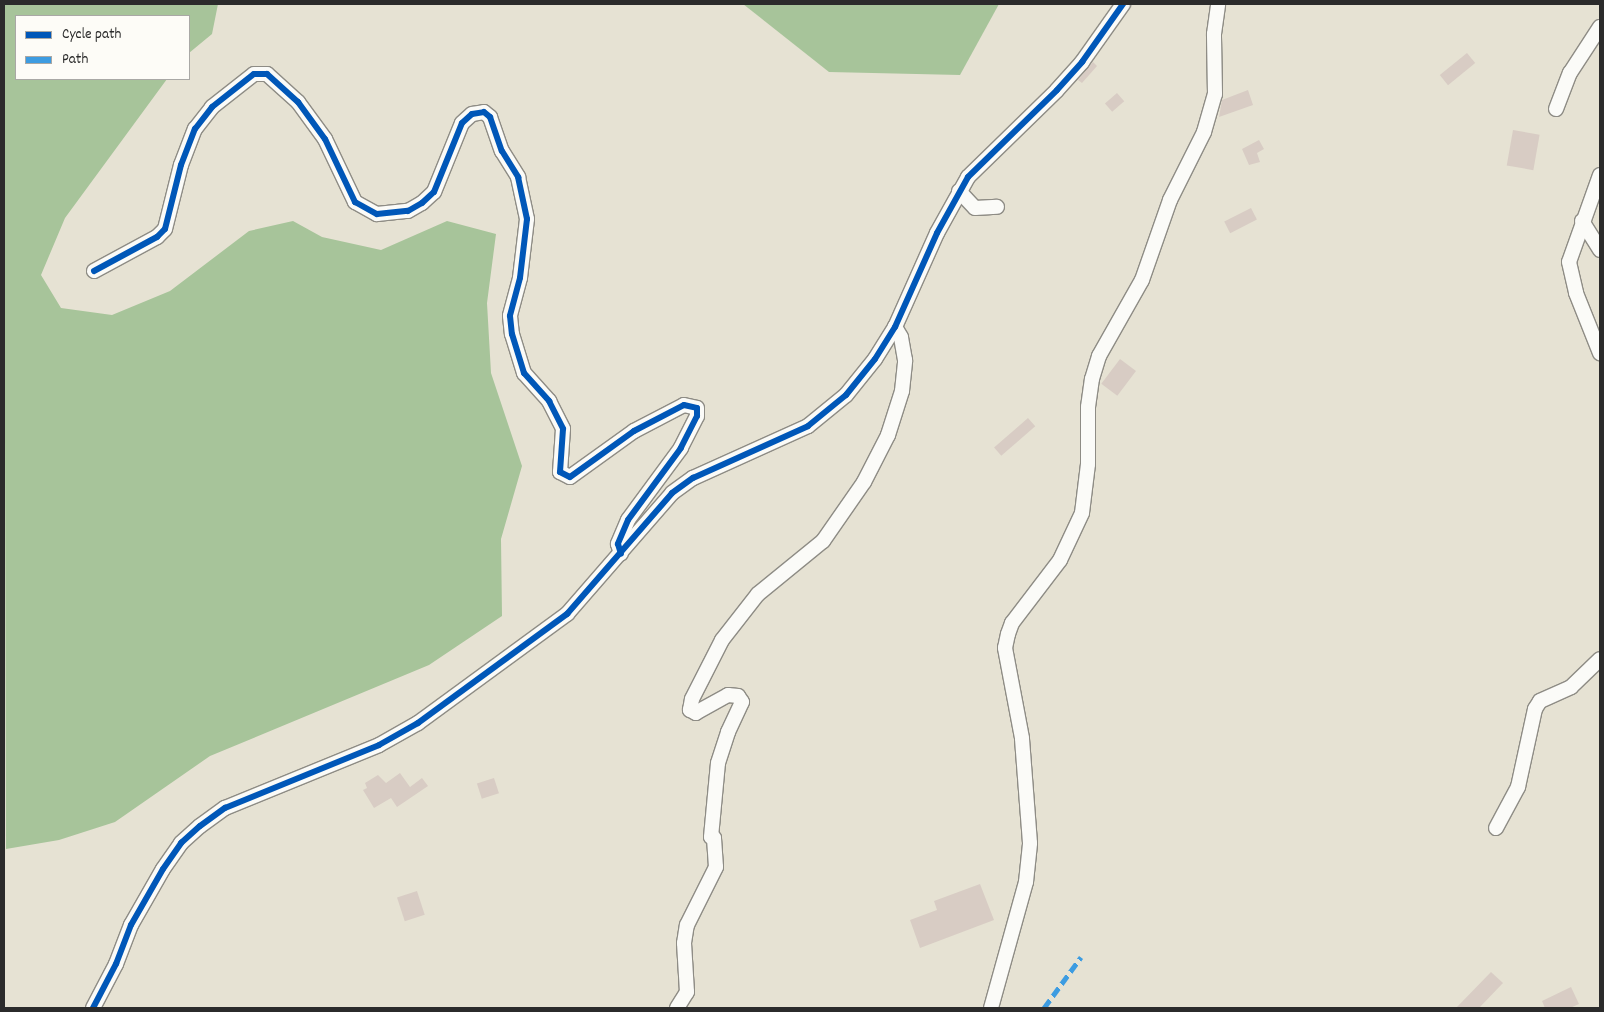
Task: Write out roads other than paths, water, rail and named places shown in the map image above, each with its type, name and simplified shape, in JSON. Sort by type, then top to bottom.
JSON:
[{"type":"street","points":[[92,1008],[116,964],[131,925],[162,869],[181,843],[200,826],[225,808],[378,745],[418,723],[556,623],[586,596],[658,507],[686,483],[801,430],[828,412],[861,378],[895,328],[959,191],[982,161],[1056,90],[1082,62],[1122,4]]},
{"type":"street","points":[[991,1008],[1026,882],[1030,843],[1025,760],[1005,648],[1008,634],[1012,623],[1060,560],[1082,513],[1088,464],[1088,407],[1092,379],[1099,356],[1142,280],[1170,200],[1204,132],[1215,94],[1218,4]]},
{"type":"street","points":[[1556,109],[1570,73],[1600,27]]},
{"type":"street","points":[[94,271],[157,237],[165,228],[181,165],[195,129],[212,107],[254,74],[267,74],[298,102],[325,139],[355,202],[377,214],[408,211],[422,203],[434,192],[462,123],[472,114],[484,112],[490,117],[502,151],[518,177],[527,218],[520,278],[510,316],[512,334],[524,373],[549,401],[564,429],[560,472],[570,477],[652,420],[684,405],[697,408],[697,416],[681,448],[628,520],[618,544],[621,554]]},
{"type":"street","points":[[1600,175],[1571,250],[1571,275],[1600,353]]},
{"type":"street","points":[[959,191],[975,208],[997,207]]},
{"type":"street","points":[[1582,220],[1600,250]]},
{"type":"street","points":[[678,1008],[687,992],[684,943],[688,925],[716,867],[714,838],[711,837],[718,763],[728,732],[742,702],[738,696],[728,695],[696,713],[690,710],[692,699],[722,640],[758,594],[823,541],[864,482],[888,435],[902,391],[905,360],[901,337],[895,328]]},
{"type":"street","points":[[1496,828],[1518,787],[1535,709],[1540,701],[1571,687],[1600,659]]}]
